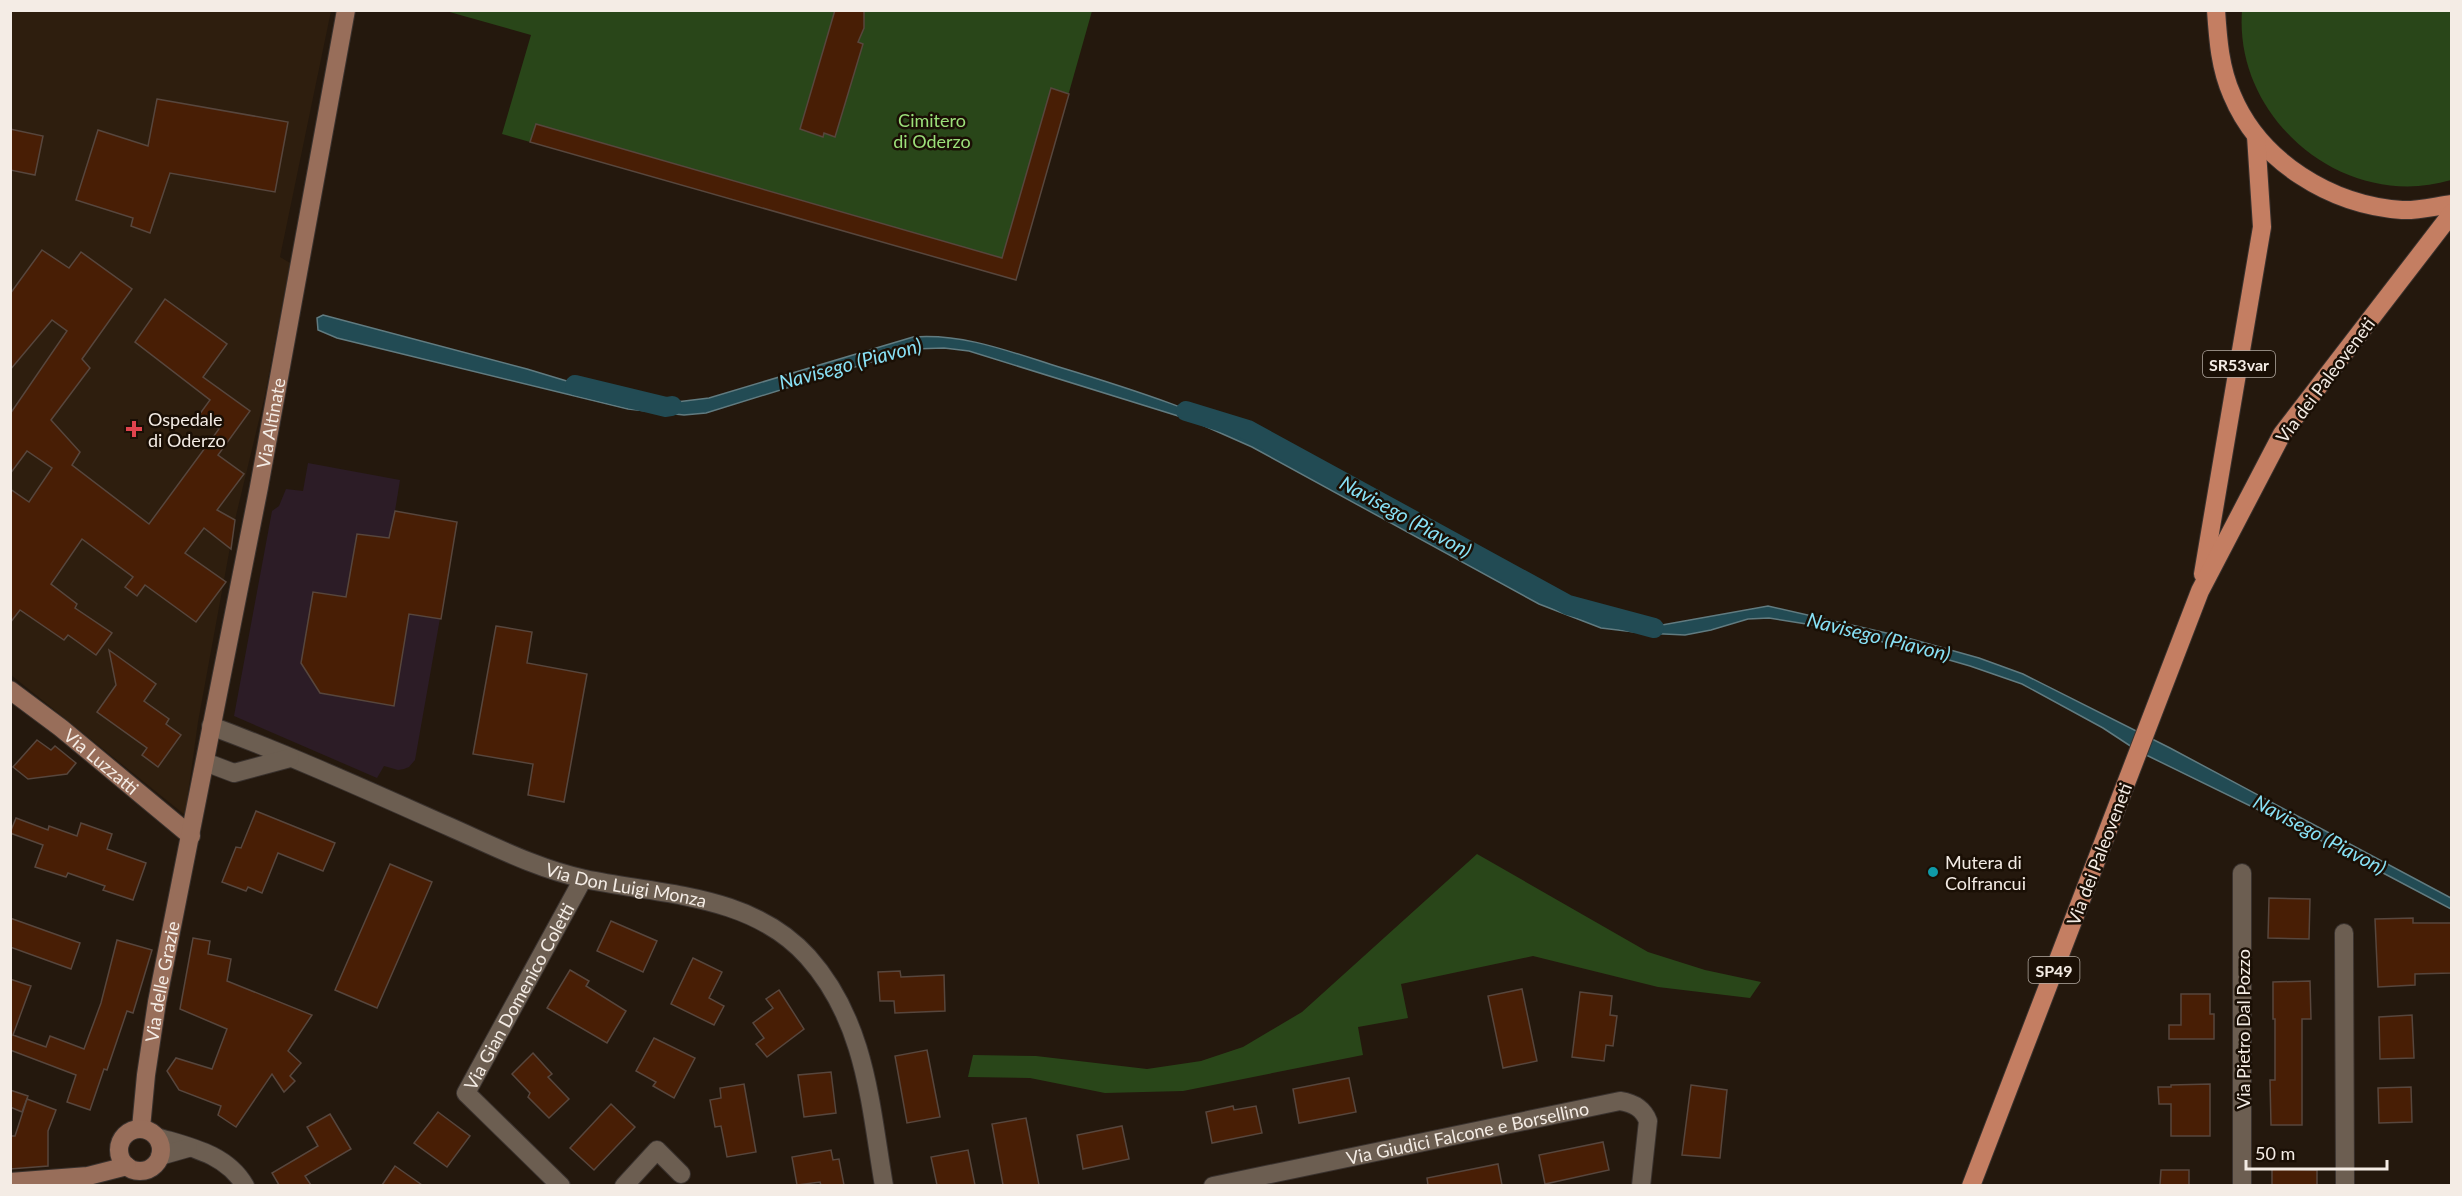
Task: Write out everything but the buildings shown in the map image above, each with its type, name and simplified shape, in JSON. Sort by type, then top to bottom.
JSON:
[{"type":"main road","name":"SR53var","points":[[2216,10],[2219,52],[2232,96],[2256,136],[2296,175],[2347,200],[2403,210],[2451,204]]},
{"type":"main road","name":"Via dei Paleoveneti","points":[[2200,591],[2262,227],[2256,136]]},
{"type":"main road","name":"Via dei Paleoveneti","points":[[1971,1185],[2200,591],[2282,434],[2451,213]]},
{"type":"street","name":"Via Altinate","points":[[191,836],[259,487],[346,10]]},
{"type":"street","name":"Via Luzzatti","points":[[10,690],[61,728],[191,836]]},
{"type":"street","name":"Via Don Luigi Monza","points":[[211,726],[528,860],[583,879],[714,902],[736,909],[784,936],[808,956],[844,1010],[855,1034],[884,1185]]},
{"type":"street","points":[[205,762],[234,773],[290,758]]},
{"type":"street","name":"Via delle Grazie","points":[[160,1156],[161,1149],[149,1133],[146,1075],[157,1002],[191,836]]},
{"type":"street","name":"Via Pietro Dal Pozzo","points":[[2242,873],[2242,1185]]},
{"type":"street","name":"Via Gian Domenico Coletti","points":[[561,1185],[466,1093],[583,879]]},
{"type":"street","points":[[2344,933],[2345,1185]]},
{"type":"street","name":"Via Giudici Falcone e Borsellino","points":[[1213,1185],[1620,1101],[1639,1108],[1648,1121],[1641,1185]]},
{"type":"street","points":[[137,1174],[120,1156],[120,1143],[128,1132],[149,1133],[213,1155],[234,1170],[246,1185]]},
{"type":"street","points":[[10,1182],[137,1174],[153,1166],[160,1156],[174,1150],[190,1148]]},
{"type":"street","points":[[624,1185],[657,1150],[681,1174]]},
{"type":"shaded area","name":"Ospedale di Oderzo","points":[[10,11],[331,11],[280,257],[290,263],[265,395],[235,520],[198,722],[185,815],[11,675]]},
{"type":"shaded area","points":[[308,463],[400,480],[395,511],[457,522],[415,760],[404,769],[398,770],[384,766],[377,778],[234,716],[272,511],[279,506],[286,489],[303,491]]},
{"type":"green space","name":"Cimitero di Oderzo","points":[[446,11],[1092,11],[1016,280],[502,134],[531,35]]},
{"type":"green space","points":[[2242,11],[2451,11],[2451,180],[2411,186],[2372,182],[2336,169],[2304,148],[2277,121],[2256,88],[2244,51]]},
{"type":"green space","points":[[1477,854],[1648,952],[1705,970],[1761,982],[1750,998],[1658,987],[1533,956],[1401,984],[1408,1018],[1358,1027],[1363,1055],[1183,1091],[1105,1093],[1030,1078],[968,1077],[973,1055],[1036,1056],[1147,1069],[1201,1061],[1243,1047],[1302,1012]]},
{"type":"water","points":[[323,315],[527,369],[633,401],[660,404],[709,398],[913,337],[950,338],[1005,350],[1143,394],[1253,437],[1317,469],[1572,609],[1616,621],[1662,625],[1768,606],[1904,637],[1979,658],[2023,674],[2170,748],[2451,898],[2451,909],[2332,846],[2138,751],[2103,728],[2022,684],[1911,649],[1819,626],[1769,618],[1748,619],[1685,635],[1601,628],[1539,604],[1252,447],[1191,420],[969,351],[944,348],[913,349],[706,413],[684,415],[628,409],[337,338],[318,330],[317,318]]},
{"type":"waterway","name":"Navisego (Piavon)","points":[[575,385],[666,407],[672,406]]},
{"type":"waterway","name":"Navisego (Piavon)","points":[[1186,411],[1248,430],[1568,605],[1654,628]]},
{"type":"place","name":"Ospedale di Oderzo","points":[[134,429]]},
{"type":"place","name":"Mutera di Colfrancui","points":[[1933,872]]}]
